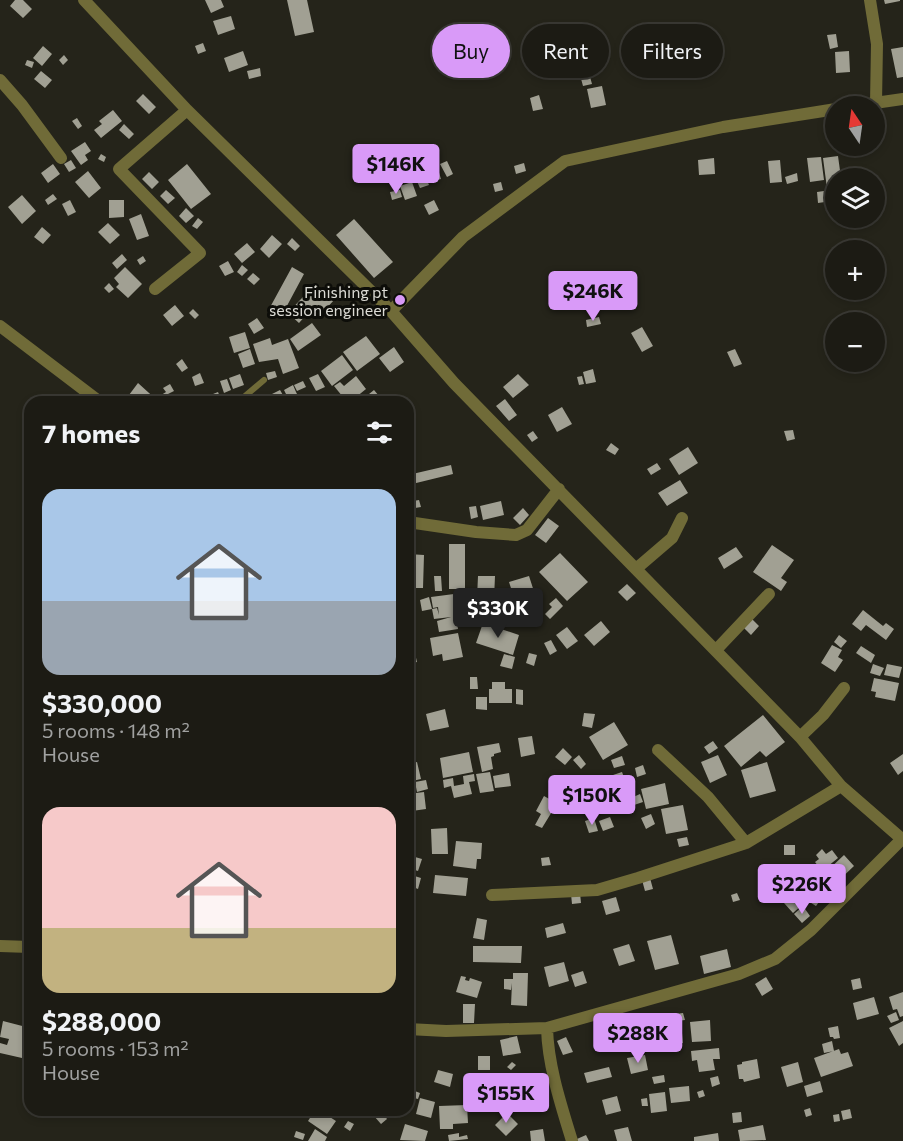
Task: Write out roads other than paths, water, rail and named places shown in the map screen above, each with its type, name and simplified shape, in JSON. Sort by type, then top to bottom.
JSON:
[{"type":"street","points":[[84,0],[187,110],[391,311],[454,382],[800,737],[841,786],[903,839],[811,930],[775,959],[739,974],[547,1028],[446,1031],[414,1029]]},
{"type":"street","points":[[870,0],[878,44],[876,96]]},
{"type":"street","points":[[0,80],[22,105],[61,158]]},
{"type":"street","points":[[885,102],[903,99]]},
{"type":"street","points":[[155,289],[200,253],[119,169],[187,110]]},
{"type":"street","points":[[391,311],[462,237],[565,161],[723,127],[825,111]]},
{"type":"street","points":[[0,326],[92,396]]},
{"type":"street","points":[[414,523],[516,535],[527,530],[559,489]]},
{"type":"street","points":[[637,568],[672,538],[682,518]]},
{"type":"street","points":[[716,650],[769,594]]},
{"type":"street","points":[[800,737],[823,715],[844,688]]},
{"type":"street","points":[[657,750],[708,797],[746,843]]},
{"type":"street","points":[[492,896],[597,890],[746,843],[841,786]]},
{"type":"street","points":[[0,946],[24,947]]},
{"type":"street","points":[[547,1028],[558,1094],[572,1141]]},
{"type":"lane","points":[[245,396],[264,381]]},
{"type":"place","name":"Finishing pt session engineer","points":[[400,300]]}]
